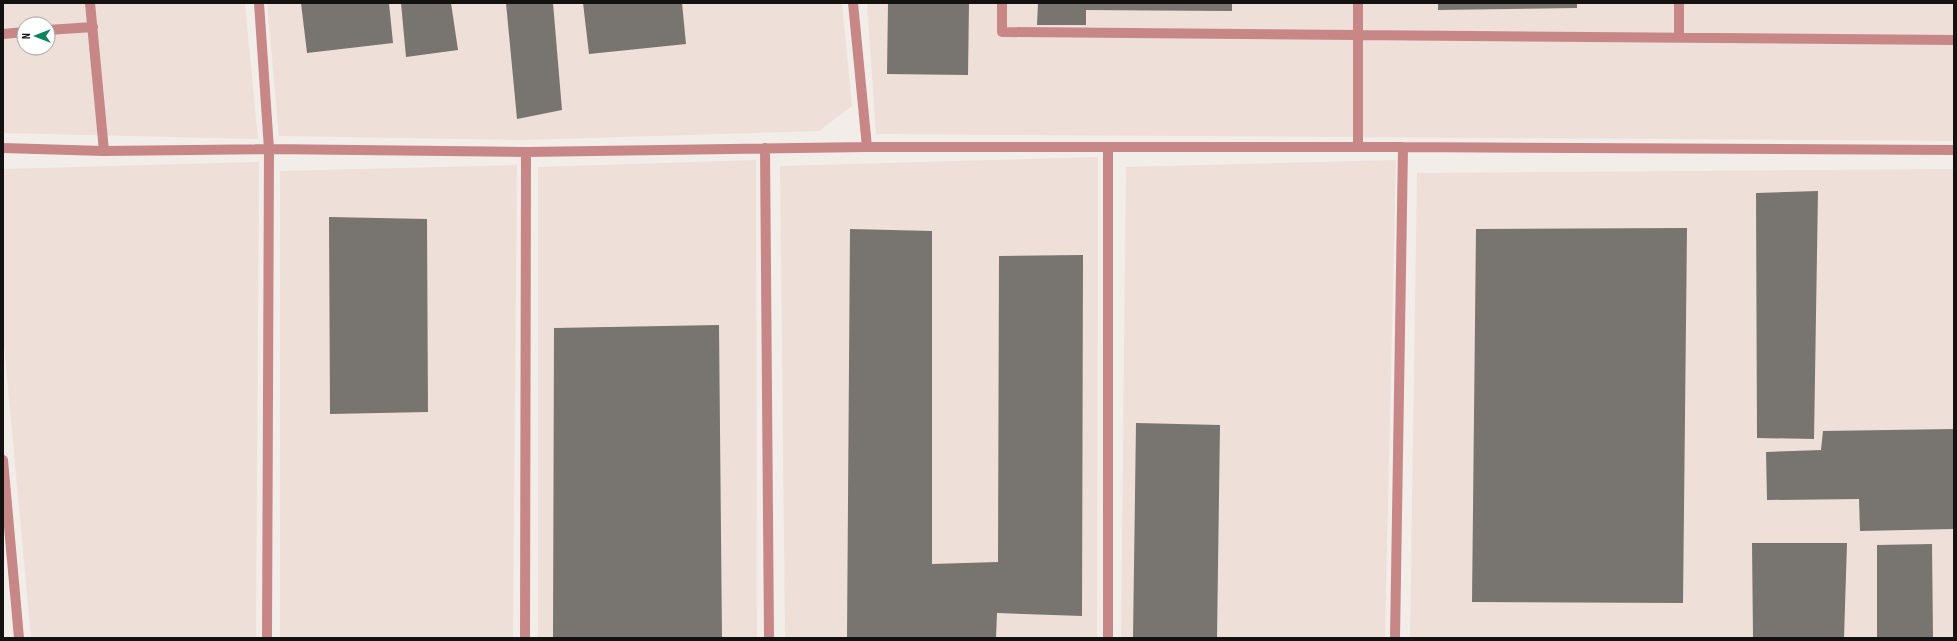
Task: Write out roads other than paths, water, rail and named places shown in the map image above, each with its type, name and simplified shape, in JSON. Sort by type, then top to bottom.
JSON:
[{"type":"street","points":[[90,3],[104,151]]},
{"type":"street","points":[[259,3],[269,149],[267,638]]},
{"type":"street","points":[[853,3],[867,147]]},
{"type":"street","points":[[1002,3],[1002,32],[1358,36],[1679,36],[1954,40]]},
{"type":"street","points":[[1358,3],[1358,147]]},
{"type":"street","points":[[1679,3],[1679,36]]},
{"type":"street","points":[[56,29],[93,26]]},
{"type":"street","points":[[3,34],[16,33]]},
{"type":"street","points":[[3,148],[104,151],[269,149],[526,152],[867,147],[1404,147],[1954,150]]},
{"type":"street","points":[[1108,147],[1108,638]]},
{"type":"street","points":[[1395,638],[1404,147]]},
{"type":"street","points":[[765,148],[769,638]]},
{"type":"street","points":[[525,638],[526,152]]},
{"type":"street","points":[[3,460],[18,638]]}]
